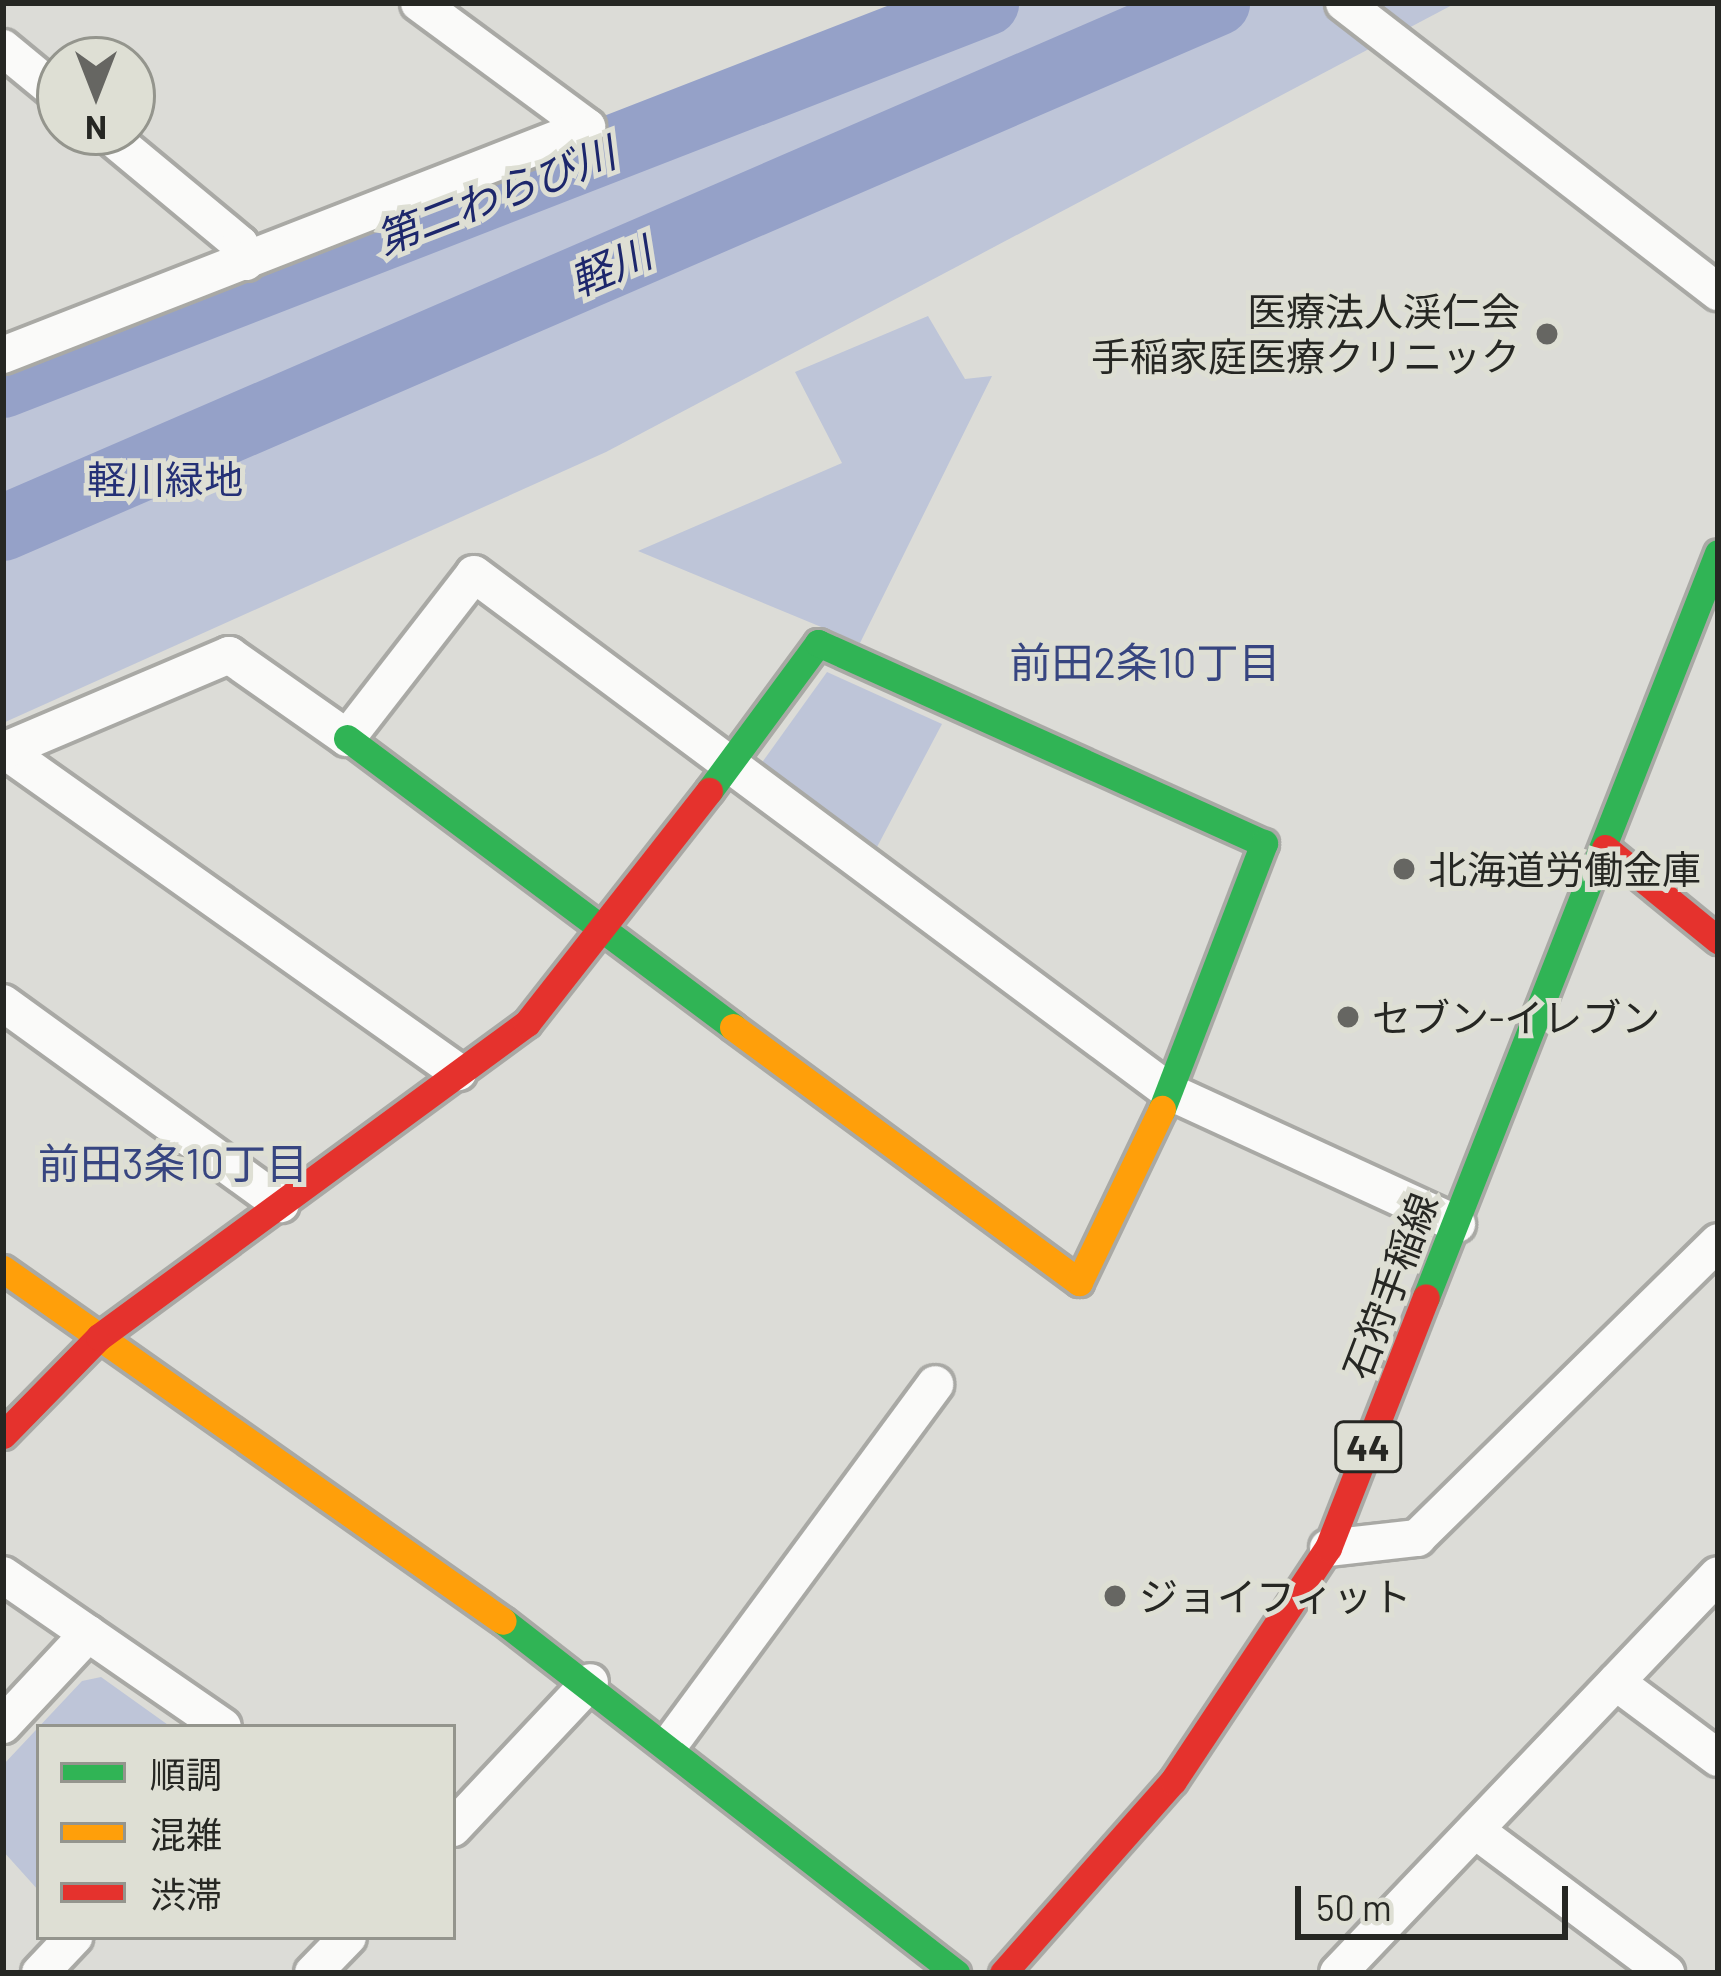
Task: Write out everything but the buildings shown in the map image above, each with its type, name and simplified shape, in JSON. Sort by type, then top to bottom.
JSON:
[{"type":"street","points":[[3,355],[587,127],[419,3]]},
{"type":"street","points":[[1344,3],[1718,292]]},
{"type":"street","points":[[3,48],[36,75]]},
{"type":"street","points":[[134,156],[240,244],[246,262]]},
{"type":"street","name":"石狩手稲線","points":[[1003,1973],[1173,1781],[1328,1547],[1718,553]]},
{"type":"street","points":[[347,738],[474,574],[1170,1092],[1456,1223]]},
{"type":"street","points":[[3,1435],[100,1337],[527,1023],[604,932],[818,643],[1264,843],[1170,1092],[1079,1282],[604,932],[347,738],[229,655],[4,751]]},
{"type":"street","points":[[4,751],[458,1072]]},
{"type":"street","points":[[1605,848],[1718,940]]},
{"type":"street","points":[[3,1004],[281,1204]]},
{"type":"street","points":[[1328,1547],[1417,1538],[1718,1242]]},
{"type":"street","points":[[3,1269],[590,1682],[956,1973]]},
{"type":"street","points":[[670,1744],[934,1384]]},
{"type":"street","points":[[3,1575],[219,1724]]},
{"type":"street","points":[[1338,1973],[1718,1575]]},
{"type":"street","points":[[3,1725],[88,1634]]},
{"type":"street","points":[[456,1825],[590,1682]]},
{"type":"street","points":[[1616,1682],[1718,1758]]},
{"type":"street","points":[[1475,1830],[1666,1973]]},
{"type":"street","points":[[40,1973],[71,1940]]},
{"type":"street","points":[[313,1973],[345,1940]]},
{"type":"green space","name":"軽川緑地","points":[[941,3],[1456,3],[606,452],[3,723],[3,377]]},
{"type":"green space","points":[[928,316],[965,379],[992,376],[860,643],[638,551],[842,463],[795,372]]},
{"type":"green space","points":[[827,672],[942,724],[877,847],[761,764]]},
{"type":"green space","points":[[101,1677],[167,1724],[42,1724],[82,1681]]},
{"type":"green space","points":[[36,1730],[36,1888],[3,1851],[3,1765]]},
{"type":"waterway","name":"第二わらび川","points":[[3,385],[986,3]]},
{"type":"waterway","name":"軽川","points":[[3,528],[1217,3]]},
{"type":"traffic: fast","points":[[1426,1297],[1718,553]]},
{"type":"traffic: fast","points":[[709,791],[818,643],[1264,843],[1162,1109]]},
{"type":"traffic: fast","points":[[347,738],[733,1027]]},
{"type":"traffic: fast","points":[[503,1621],[956,1973]]},
{"type":"traffic: slow","points":[[733,1027],[1079,1282],[1162,1109]]},
{"type":"traffic: slow","points":[[3,1269],[503,1621]]},
{"type":"traffic: jam","points":[[3,1435],[99,1337],[527,1023],[709,791]]},
{"type":"traffic: jam","points":[[1605,848],[1718,940]]},
{"type":"traffic: jam","points":[[1003,1973],[1173,1781],[1328,1548],[1426,1297]]},
{"type":"place","name":"医療法人渓仁会 手稲家庭医療クリニック","points":[[1547,334]]},
{"type":"place","name":"北海道労働金庫","points":[[1404,869]]},
{"type":"place","name":"セブン-イレブン","points":[[1348,1017]]},
{"type":"place","name":"ジョイフィット","points":[[1115,1596]]},
{"type":"district","name":"前田2条10丁目","points":[[1145,661]]},
{"type":"district","name":"前田3条10丁目","points":[[173,1162]]}]
